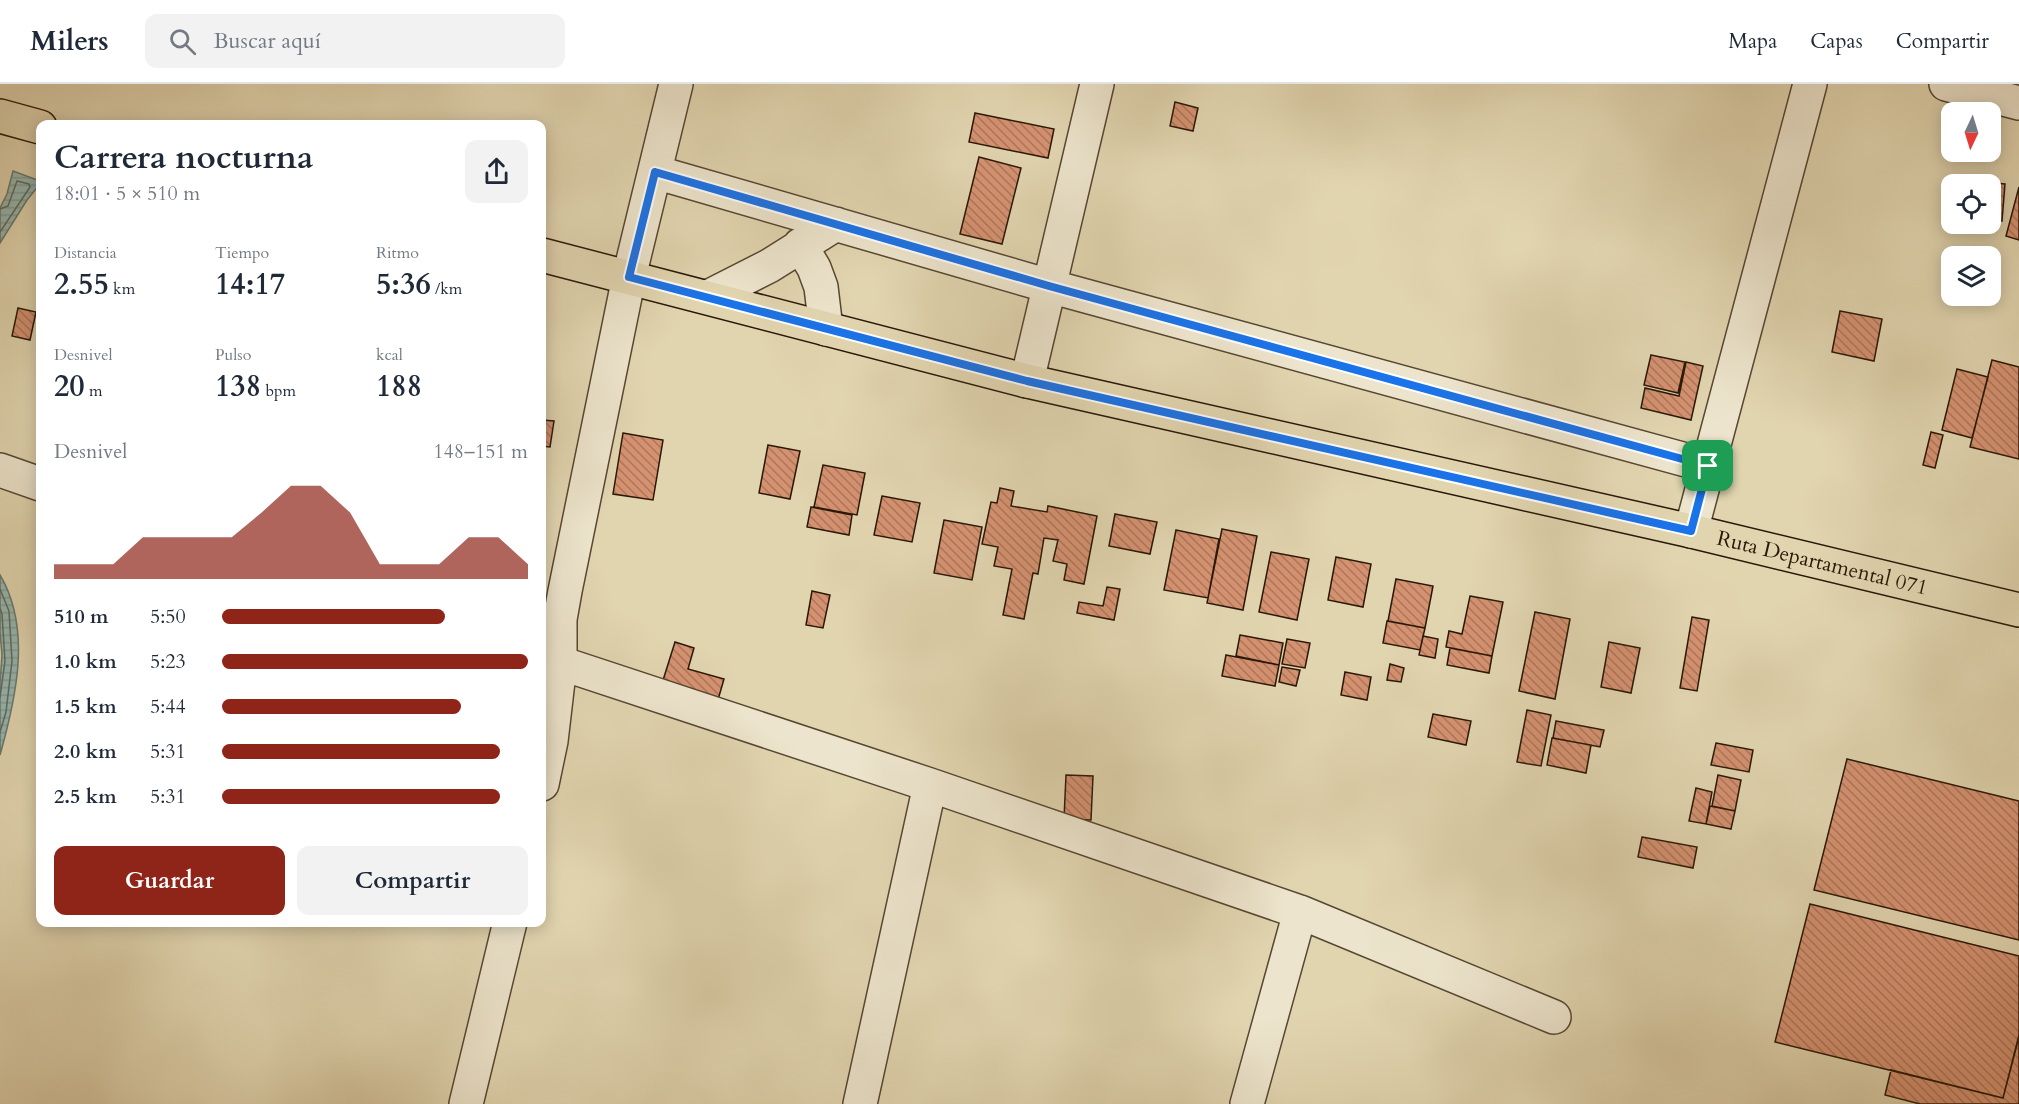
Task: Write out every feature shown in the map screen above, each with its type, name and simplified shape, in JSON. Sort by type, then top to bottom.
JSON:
[{"type":"main road","points":[[0,116],[36,126]]},
{"type":"main road","name":"Ruta Departamental 071","points":[[546,256],[1027,381],[1691,531],[2019,609]]},
{"type":"street","points":[[546,765],[551,741],[551,661],[629,277],[676,84]]},
{"type":"street","points":[[1027,381],[1097,84]]},
{"type":"street","points":[[1691,531],[1810,84]]},
{"type":"street","points":[[1946,84],[2019,103]]},
{"type":"street","points":[[655,172],[1049,286],[1708,466]]},
{"type":"street","points":[[708,297],[769,266],[836,224]]},
{"type":"street","points":[[800,245],[814,268],[821,287],[826,329]]},
{"type":"street","points":[[0,470],[36,483]]},
{"type":"street","points":[[551,661],[930,785],[1300,912],[1554,1017]]},
{"type":"street","points":[[860,1104],[930,785]]},
{"type":"street","points":[[1246,1104],[1300,912]]},
{"type":"street","points":[[466,1104],[509,927]]},
{"type":"water","points":[[13,171],[36,180],[36,189],[0,243],[0,208],[7,194]]},
{"type":"water","points":[[0,575],[10,596],[16,618],[18,664],[11,710],[0,755],[2,655]]},
{"type":"building","points":[[1175,102],[1198,108],[1193,131],[1170,126]]},
{"type":"building","points":[[975,113],[1054,129],[1048,158],[969,142]]},
{"type":"building","points":[[979,157],[1021,168],[1002,244],[960,234]]},
{"type":"building","points":[[2001,184],[2005,184],[2001,221]]},
{"type":"building","points":[[2019,187],[2019,240],[2006,236]]},
{"type":"building","points":[[18,308],[36,312],[30,340],[12,336]]},
{"type":"building","points":[[1840,311],[1882,319],[1874,361],[1832,352]]},
{"type":"building","points":[[1651,355],[1685,362],[1678,393],[1644,385]]},
{"type":"building","points":[[1992,360],[2019,367],[2019,459],[1970,447]]},
{"type":"building","points":[[1686,362],[1703,366],[1691,420],[1641,408],[1645,388],[1679,396]]},
{"type":"building","points":[[1957,369],[1988,377],[1972,438],[1942,430]]},
{"type":"building","points":[[546,420],[554,421],[550,447],[546,446]]},
{"type":"building","points":[[1931,432],[1943,435],[1935,468],[1923,465]]},
{"type":"building","points":[[623,433],[663,440],[653,500],[613,494]]},
{"type":"building","points":[[768,445],[800,451],[790,499],[759,493]]},
{"type":"building","points":[[823,465],[865,473],[857,515],[814,507]]},
{"type":"building","points":[[1000,488],[1014,491],[1011,506],[1047,512],[1048,506],[1097,516],[1084,584],[1064,580],[1067,564],[1053,561],[1058,540],[1044,538],[1038,574],[1033,573],[1024,619],[1003,615],[1012,569],[994,566],[998,547],[982,544],[991,502],[997,503]]},
{"type":"building","points":[[882,496],[920,503],[912,542],[874,535]]},
{"type":"building","points":[[811,507],[852,515],[849,535],[807,527]]},
{"type":"building","points":[[1115,514],[1157,522],[1150,554],[1109,546]]},
{"type":"building","points":[[944,520],[982,527],[972,580],[934,573]]},
{"type":"building","points":[[1222,529],[1257,536],[1243,610],[1207,603]]},
{"type":"building","points":[[1176,530],[1219,539],[1208,598],[1164,590]]},
{"type":"building","points":[[1271,552],[1309,559],[1297,620],[1259,612]]},
{"type":"building","points":[[1336,557],[1371,564],[1363,607],[1328,600]]},
{"type":"building","points":[[1396,579],[1433,586],[1425,628],[1388,621]]},
{"type":"building","points":[[1107,587],[1120,589],[1114,620],[1077,613],[1079,602],[1103,606]]},
{"type":"building","points":[[812,591],[830,595],[823,628],[806,625]]},
{"type":"building","points":[[1470,596],[1503,602],[1492,656],[1446,647],[1449,631],[1462,634]]},
{"type":"building","points":[[1535,612],[1570,619],[1555,699],[1519,691]]},
{"type":"building","points":[[1692,617],[1709,620],[1697,691],[1680,688]]},
{"type":"building","points":[[1387,621],[1425,628],[1420,650],[1383,643]]},
{"type":"building","points":[[1240,635],[1283,643],[1279,665],[1236,656]]},
{"type":"building","points":[[1423,636],[1438,639],[1435,658],[1419,655]]},
{"type":"building","points":[[1287,639],[1310,643],[1305,668],[1282,664]]},
{"type":"building","points":[[675,642],[694,648],[688,669],[724,679],[715,710],[659,693]]},
{"type":"building","points":[[1609,642],[1640,648],[1631,693],[1601,687]]},
{"type":"building","points":[[1450,648],[1492,656],[1489,673],[1447,665]]},
{"type":"building","points":[[1226,655],[1279,665],[1275,686],[1222,676]]},
{"type":"building","points":[[1390,664],[1404,668],[1401,682],[1387,680]]},
{"type":"building","points":[[1282,667],[1300,670],[1296,686],[1279,682]]},
{"type":"building","points":[[1345,672],[1371,677],[1367,700],[1341,695]]},
{"type":"building","points":[[1527,710],[1551,715],[1541,766],[1517,762]]},
{"type":"building","points":[[1433,714],[1471,721],[1466,745],[1428,737]]},
{"type":"building","points":[[1556,721],[1604,730],[1600,747],[1553,738]]},
{"type":"building","points":[[1552,738],[1591,745],[1586,773],[1547,765]]},
{"type":"building","points":[[1716,743],[1753,750],[1749,772],[1711,765]]},
{"type":"building","points":[[1847,759],[2019,801],[2019,940],[1814,890]]},
{"type":"building","points":[[1066,775],[1093,776],[1091,820],[1064,819]]},
{"type":"building","points":[[1718,775],[1741,780],[1735,811],[1712,806]]},
{"type":"building","points":[[1696,788],[1712,792],[1706,824],[1689,821]]},
{"type":"building","points":[[1710,806],[1735,811],[1731,829],[1706,824]]},
{"type":"building","points":[[1642,837],[1697,847],[1693,868],[1638,857]]},
{"type":"building","points":[[1810,904],[2019,956],[2019,1035],[2003,1098],[1775,1042]]},
{"type":"building","points":[[2019,1037],[2019,1104],[1920,1104],[1885,1095],[1891,1070],[2003,1098]]},
{"type":"route","points":[[655,172],[1049,286],[1708,466],[1691,531],[1027,381],[629,277],[655,172]]}]
